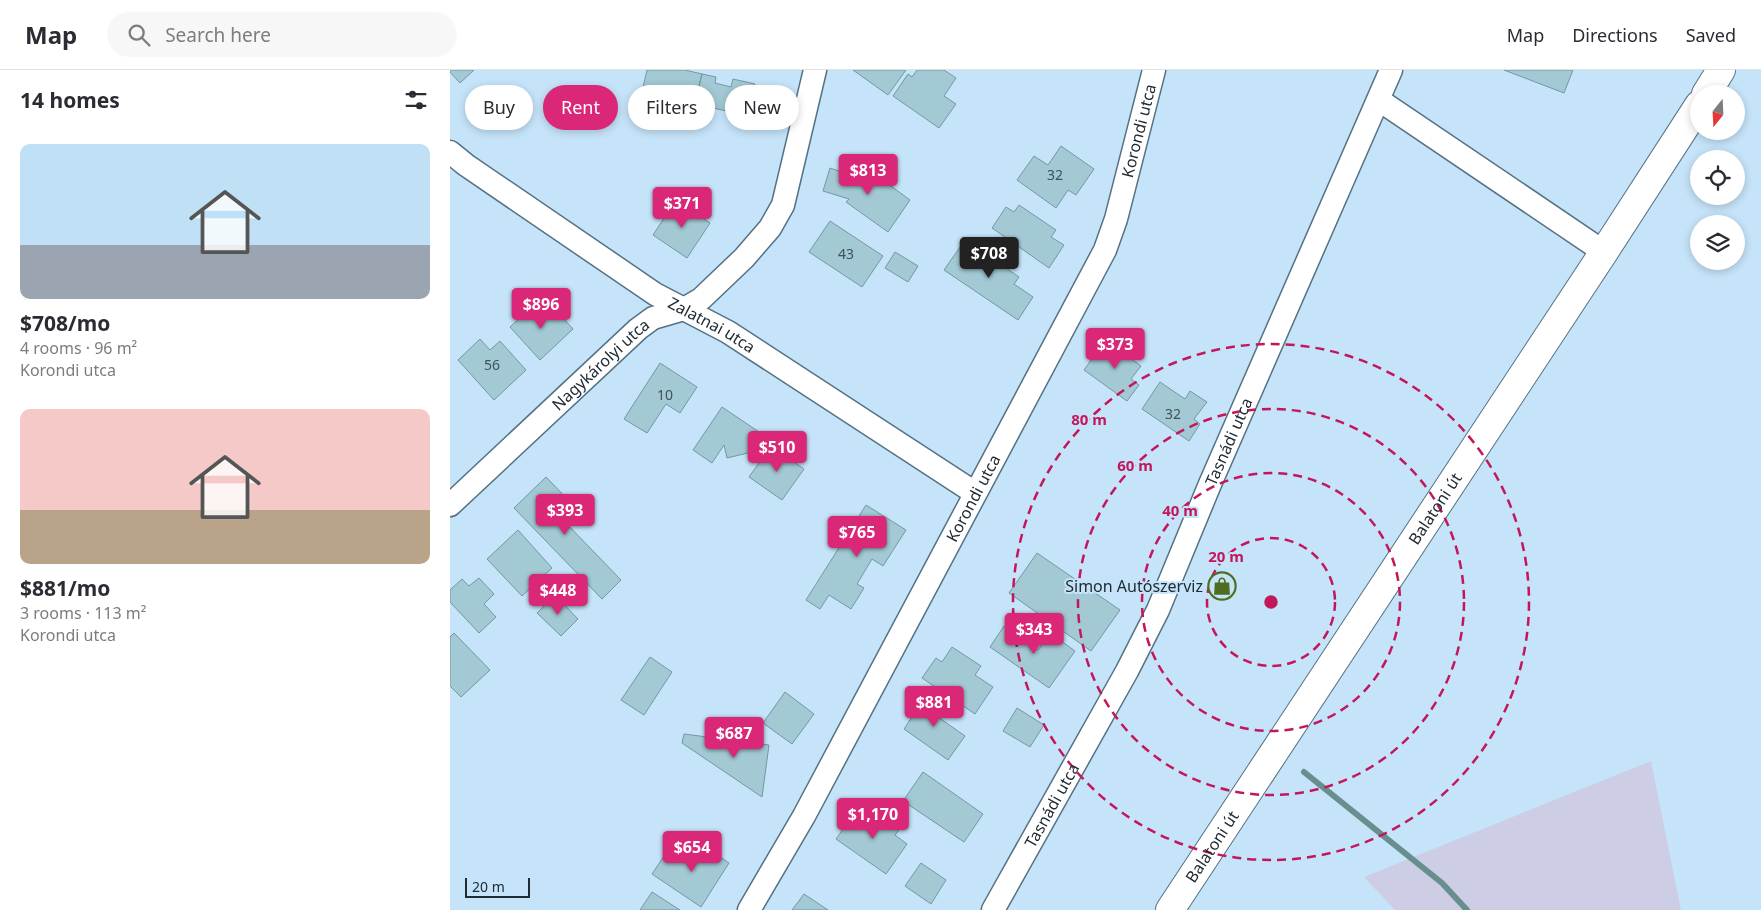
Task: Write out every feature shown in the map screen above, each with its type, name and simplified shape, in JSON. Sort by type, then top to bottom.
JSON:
[{"type":"main road","points":[[1712,85],[1722,70]]},
{"type":"main road","name":"Balatoni út","points":[[1170,910],[1690,119]]},
{"type":"street","name":"Nagykárolyi utca","points":[[450,505],[638,329],[653,318],[684,309],[701,299],[744,258],[770,228],[783,205],[815,70]]},
{"type":"street","name":"Korondi utca","points":[[749,910],[804,816],[1105,250],[1116,220],[1154,70]]},
{"type":"street","name":"Tasnádi utca","points":[[993,910],[1128,671],[1158,610],[1210,484],[1391,70]]},
{"type":"street","points":[[1379,100],[1604,252]]},
{"type":"street","name":"Zalatnai utca","points":[[450,152],[466,165],[646,288],[728,332],[975,493]]},
{"type":"shaded area","points":[[1651,761],[1681,910],[1395,910],[1364,877]]},
{"type":"building","points":[[450,70],[474,70],[460,83]]},
{"type":"building","points":[[647,70],[685,70],[702,74],[699,85],[644,85]]},
{"type":"building","points":[[853,70],[906,70],[888,95]]},
{"type":"building","points":[[917,70],[944,70],[956,78],[944,96],[956,104],[939,128],[893,96],[908,74],[912,77]]},
{"type":"building","points":[[1504,70],[1573,70],[1564,93]]},
{"type":"building","points":[[702,74],[716,77],[715,83],[725,86],[725,111],[715,108],[715,85],[699,85]]},
{"type":"building","points":[[733,79],[755,85],[732,85]]},
{"type":"building","points":[[1061,146],[1094,169],[1076,195],[1068,190],[1056,208],[1017,180],[1034,156],[1048,165]]},
{"type":"building","points":[[830,168],[863,179],[869,170],[910,200],[888,232],[846,202],[849,199],[823,191]]},
{"type":"building","points":[[676,200],[710,223],[687,258],[653,235]]},
{"type":"building","points":[[1019,205],[1056,230],[1051,237],[1064,245],[1049,268],[992,228],[1006,207],[1014,212]]},
{"type":"building","points":[[830,221],[883,256],[862,287],[809,252]]},
{"type":"building","points":[[965,240],[1019,277],[1014,284],[1033,297],[1018,320],[944,270]]},
{"type":"building","points":[[895,252],[918,266],[908,282],[885,268]]},
{"type":"building","points":[[533,306],[542,316],[552,306],[573,329],[540,360],[510,327]]},
{"type":"building","points":[[480,339],[490,350],[500,341],[526,370],[494,400],[458,360]]},
{"type":"building","points":[[1115,339],[1133,352],[1129,357],[1141,366],[1131,379],[1139,385],[1127,401],[1084,370],[1097,352],[1103,356]]},
{"type":"building","points":[[660,363],[697,387],[680,413],[666,404],[647,433],[624,419]]},
{"type":"building","points":[[1160,382],[1185,399],[1190,391],[1207,402],[1194,419],[1200,424],[1189,441],[1142,409]]},
{"type":"building","points":[[722,407],[759,432],[750,445],[752,452],[727,458],[724,445],[712,463],[693,450]]},
{"type":"building","points":[[771,446],[804,469],[782,500],[749,477]]},
{"type":"building","points":[[546,477],[576,508],[563,520],[621,580],[602,599],[514,508]]},
{"type":"building","points":[[866,505],[906,530],[883,566],[872,559],[857,584],[864,588],[851,609],[829,595],[820,609],[806,600]]},
{"type":"building","points":[[518,530],[552,568],[522,596],[487,559]]},
{"type":"building","points":[[1037,553],[1120,610],[1091,651],[1009,593]]},
{"type":"building","points":[[479,578],[494,594],[484,604],[496,617],[479,633],[450,602],[450,590],[462,579],[469,586]]},
{"type":"building","points":[[555,595],[578,619],[561,636],[537,613]]},
{"type":"building","points":[[1004,626],[1038,650],[1050,633],[1075,651],[1049,688],[990,647]]},
{"type":"building","points":[[454,633],[490,670],[461,697],[450,686],[450,637]]},
{"type":"building","points":[[952,647],[981,666],[975,675],[993,687],[975,714],[922,678],[936,658],[942,662]]},
{"type":"building","points":[[650,657],[672,672],[644,715],[621,700]]},
{"type":"building","points":[[785,692],[814,714],[792,744],[763,723]]},
{"type":"building","points":[[928,693],[946,706],[938,717],[965,736],[948,760],[904,729]]},
{"type":"building","points":[[1017,708],[1044,725],[1030,747],[1003,731]]},
{"type":"building","points":[[684,734],[769,745],[762,797],[682,743]]},
{"type":"building","points":[[923,772],[983,814],[964,842],[903,801]]},
{"type":"building","points":[[856,811],[867,819],[873,811],[899,830],[895,835],[907,844],[886,874],[836,839]]},
{"type":"building","points":[[701,844],[729,863],[701,907],[652,874],[670,847],[691,860]]},
{"type":"building","points":[[921,863],[946,880],[931,904],[905,886]]},
{"type":"building","points":[[652,892],[680,910],[640,910]]},
{"type":"building","points":[[804,894],[828,910],[792,910]]},
{"type":"waterway","points":[[1304,772],[1442,883],[1467,910]]},
{"type":"place","name":"Simon Autószerviz","points":[[1222,586]]}]
